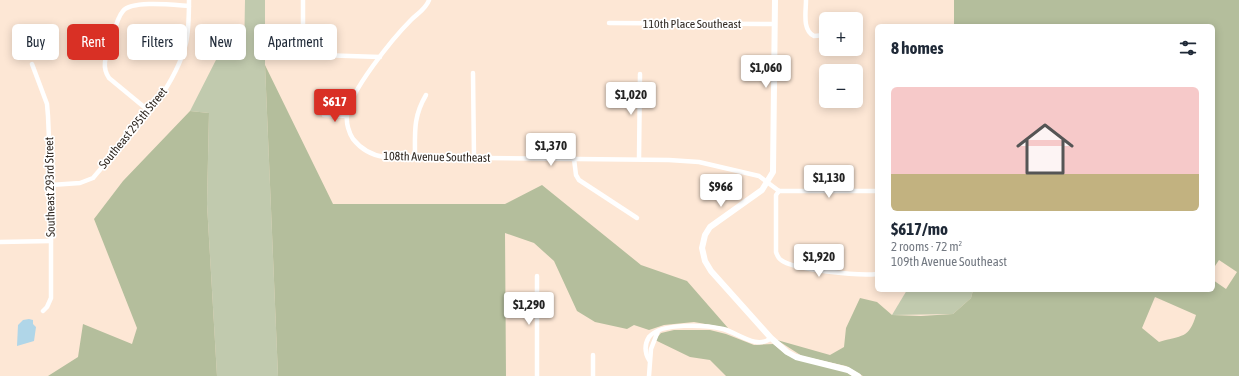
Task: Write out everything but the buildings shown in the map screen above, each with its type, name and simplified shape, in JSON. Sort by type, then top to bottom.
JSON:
[{"type":"street","name":"Southeast 295th Street","points":[[51,185],[86,181],[93,178],[149,111],[171,80],[180,61],[188,29],[189,0]]},
{"type":"street","points":[[303,0],[303,43],[307,52],[319,55],[380,57]]},
{"type":"street","points":[[324,115],[347,116],[354,94],[380,57],[429,0]]},
{"type":"street","points":[[775,0],[775,162],[773,172],[762,190],[710,227],[704,235],[702,248],[705,261],[711,271],[771,338],[796,357],[848,370],[858,376]]},
{"type":"street","points":[[806,0],[806,24],[808,32],[814,36],[819,36]]},
{"type":"street","points":[[149,111],[109,78],[105,72],[105,58],[121,14],[126,8],[142,4],[189,6]]},
{"type":"street","name":"110th Place Southeast","points":[[609,23],[775,24]]},
{"type":"street","name":"Southeast 293rd Street","points":[[32,64],[47,104],[51,185],[51,298],[50,303],[43,311]]},
{"type":"street","points":[[473,73],[474,158]]},
{"type":"street","points":[[640,74],[640,159]]},
{"type":"street","points":[[415,157],[415,122],[417,111],[426,95]]},
{"type":"street","name":"108th Avenue Southeast","points":[[347,116],[350,135],[362,148],[375,155],[474,158],[640,159],[699,162],[759,176],[779,191]]},
{"type":"street","points":[[574,159],[576,175],[579,180],[638,218]]},
{"type":"street","points":[[875,191],[779,191],[776,195],[776,252],[780,260],[797,266],[856,275],[875,274]]},
{"type":"street","points":[[0,242],[51,241]]},
{"type":"street","points":[[537,276],[537,376]]},
{"type":"street","points":[[649,360],[645,351],[647,340],[658,331],[671,328],[703,326],[722,329],[753,341],[767,341],[771,338]]},
{"type":"street","points":[[649,376],[649,360],[653,343],[658,331]]},
{"type":"street","points":[[593,355],[593,376]]},
{"type":"green space","points":[[245,0],[265,0],[265,24],[254,24],[254,60],[265,60],[278,376],[217,376],[207,204],[209,113],[190,111],[216,60],[246,60],[246,24],[245,24]]},
{"type":"green space","points":[[954,0],[1239,0],[1239,376],[863,376],[846,366],[802,356],[777,340],[830,355],[844,347],[846,328],[860,298],[877,302],[892,315],[921,316],[953,314],[971,298],[972,292],[1215,292],[1215,281],[1226,289],[1237,272],[1219,260],[1215,266],[1215,24],[954,24]],"holes":[[[1155,297],[1196,315],[1193,323],[1184,335],[1159,342],[1142,328]]]},
{"type":"green space","points":[[265,65],[333,204],[505,204],[542,185],[641,265],[687,281],[728,328],[694,322],[664,325],[649,330],[634,325],[627,329],[595,322],[577,311],[554,261],[534,243],[505,233],[506,376],[278,376]]},
{"type":"green space","points":[[190,111],[209,113],[207,204],[217,376],[48,376],[78,357],[83,324],[132,344],[137,328],[94,219],[123,181]]},
{"type":"green space","points":[[906,292],[972,292],[971,298],[953,314],[892,315]]},
{"type":"green space","points":[[674,330],[710,330],[726,334],[754,345],[773,344],[787,355],[846,372],[852,376],[726,376],[710,360],[690,357],[655,340],[661,333]]},
{"type":"water","points":[[23,320],[33,320],[33,324],[36,327],[34,341],[17,346],[18,325]]}]
